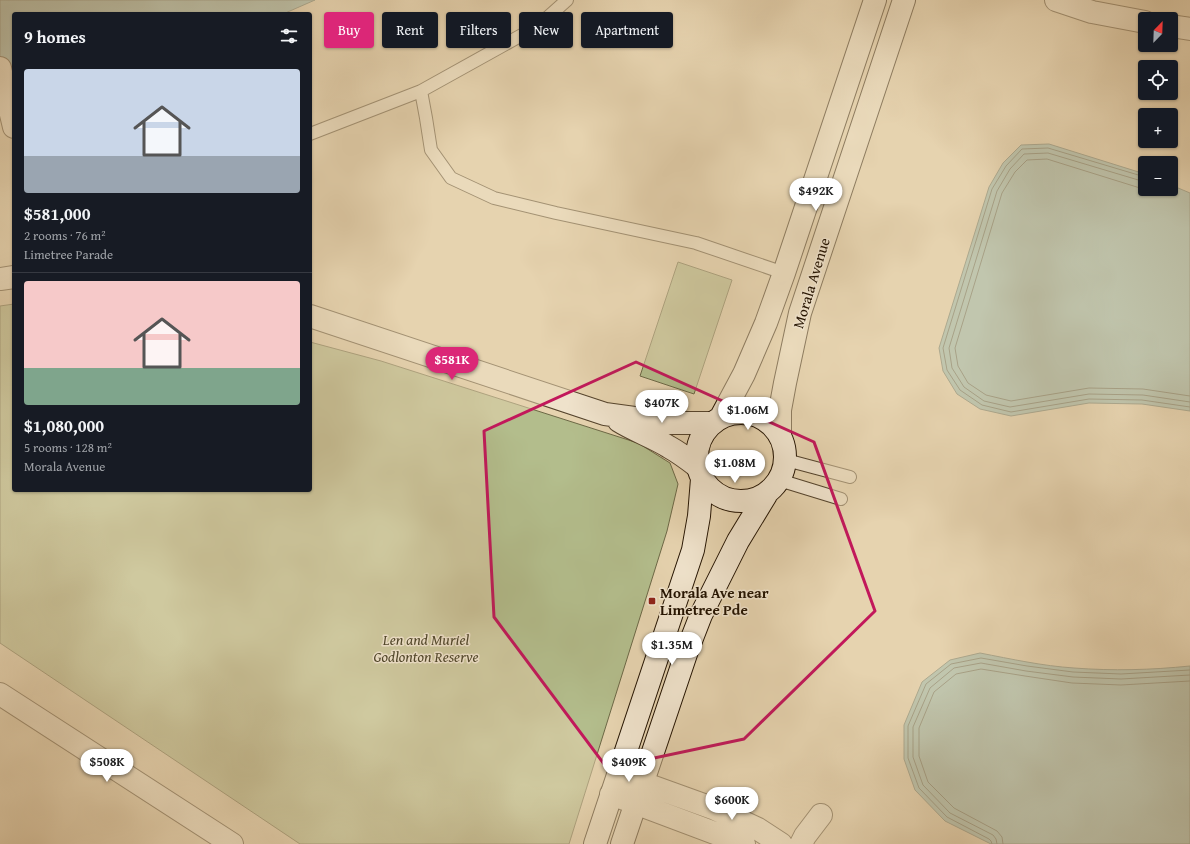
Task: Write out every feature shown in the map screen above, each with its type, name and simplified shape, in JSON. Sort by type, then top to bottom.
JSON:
[{"type":"main road","name":"Morala Avenue","points":[[717,420],[740,380],[766,322],[784,273],[875,0]]},
{"type":"main road","name":"Morala Avenue","points":[[780,434],[780,410],[800,313],[904,0]]},
{"type":"main road","points":[[1056,0],[1092,12],[1108,8],[1138,19]]},
{"type":"main road","points":[[1178,27],[1190,29]]},
{"type":"main road","points":[[0,68],[12,119]]},
{"type":"main road","points":[[0,279],[12,277]]},
{"type":"main road","points":[[312,317],[605,414],[669,446],[683,455],[700,473],[710,488],[719,496],[743,502],[755,500],[777,478]]},
{"type":"main road","points":[[605,414],[671,424],[717,420],[736,413],[748,413],[761,417],[772,424],[780,434],[785,447],[777,478],[738,541],[702,615],[687,651],[622,844]]},
{"type":"main road","points":[[595,844],[693,550],[699,516],[700,473],[697,455],[699,443],[704,432],[717,420]]},
{"type":"main road","points":[[0,694],[229,843]]},
{"type":"main road","points":[[618,774],[644,782],[715,809],[758,829],[781,844]]},
{"type":"main road","points":[[611,794],[744,844]]},
{"type":"main road","points":[[801,844],[805,836],[821,815]]},
{"type":"lane","points":[[312,133],[421,92],[538,26],[567,0]]},
{"type":"lane","points":[[421,92],[431,150],[451,178],[494,198],[696,243],[784,273]]},
{"type":"lane","points":[[777,478],[850,477]]},
{"type":"lane","points":[[777,478],[841,499]]},
{"type":"highlighted area","points":[[636,362],[814,442],[875,611],[744,739],[607,768],[494,617],[484,431]]},
{"type":"green space","points":[[678,262],[732,280],[694,394],[640,376]]},
{"type":"green space","name":"Len and Muriel Godlonton Reserve","points":[[12,304],[12,492],[312,492],[312,343],[381,361],[638,443],[670,463],[678,484],[667,531],[569,844],[300,844],[0,643],[0,306]]},
{"type":"water","points":[[0,0],[315,0],[288,12],[12,12],[12,116],[0,119]]},
{"type":"water","points":[[1049,144],[1138,172],[1138,196],[1178,196],[1178,188],[1190,193],[1190,411],[1142,404],[1089,403],[1011,416],[980,409],[957,394],[943,371],[939,348],[989,187],[1003,163],[1021,145]]},
{"type":"water","points":[[980,653],[1039,664],[1103,670],[1132,670],[1190,666],[1190,844],[991,844],[945,821],[915,790],[904,759],[904,725],[922,682],[950,660]]},
{"type":"place","name":"Morala Ave near Limetree Pde","points":[[652,601]]}]
